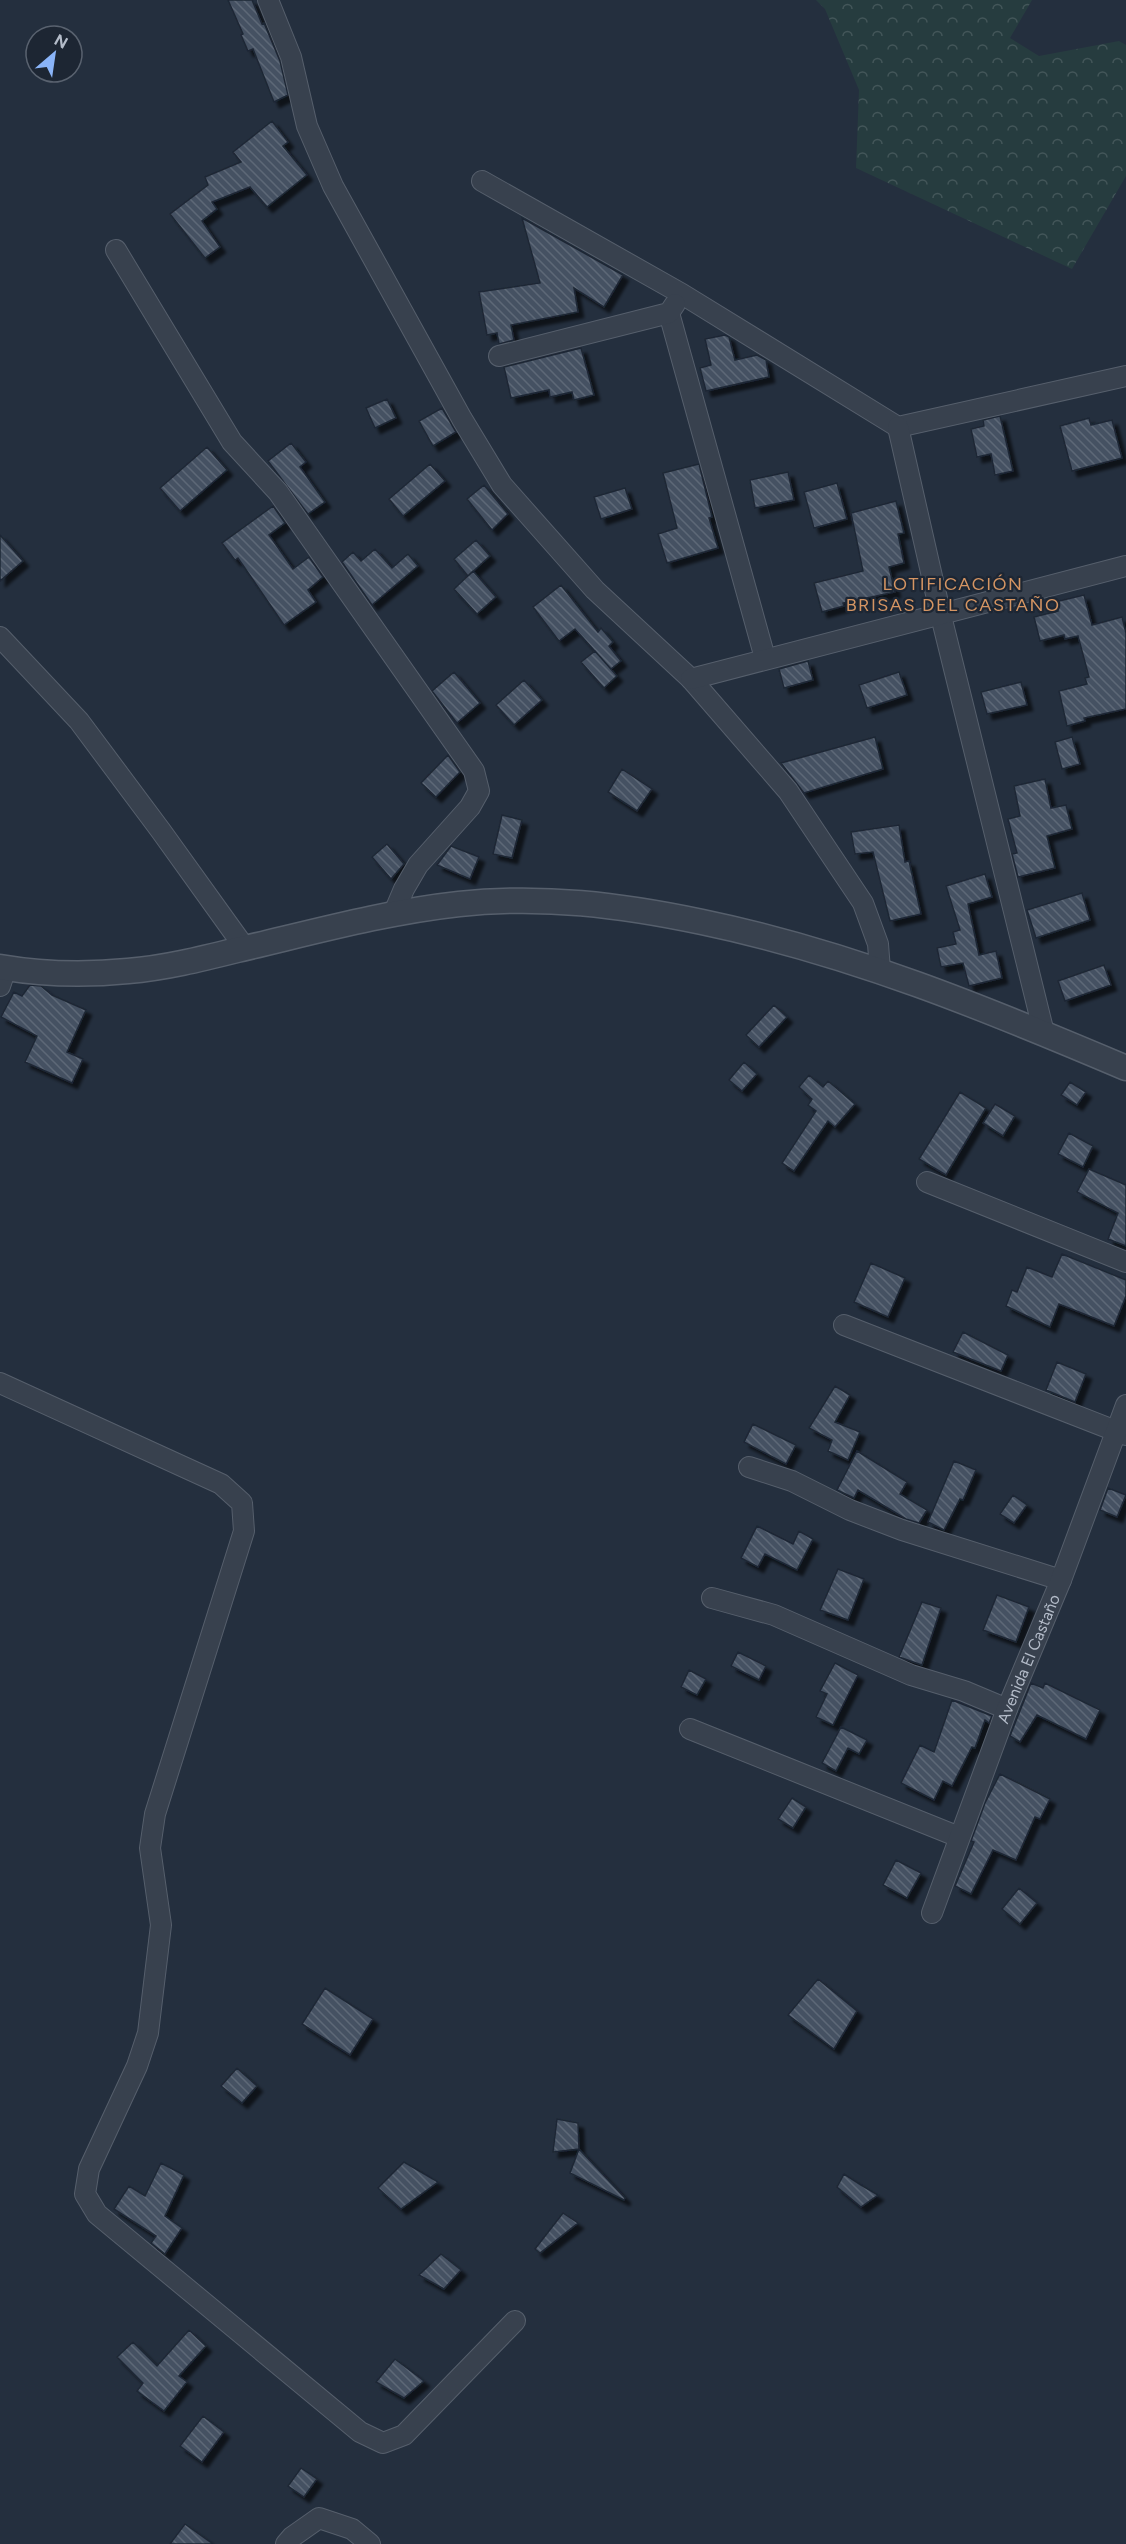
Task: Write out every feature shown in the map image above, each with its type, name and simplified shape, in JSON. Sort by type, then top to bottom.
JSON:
[{"type":"street","points":[[268,0],[291,57],[307,126],[333,186],[451,400],[502,485],[595,590],[691,679],[788,791],[863,903],[878,944],[880,970]]},
{"type":"street","points":[[482,181],[682,294],[898,427],[1126,376]]},
{"type":"street","points":[[116,250],[232,442],[278,492],[474,771],[479,790],[470,807],[418,865],[393,915]]},
{"type":"street","points":[[499,356],[669,313],[682,294]]},
{"type":"street","points":[[669,313],[765,658]]},
{"type":"street","points":[[898,427],[941,616],[1044,1033]]},
{"type":"street","points":[[691,679],[765,658],[941,616],[1126,566]]},
{"type":"street","points":[[0,637],[79,721],[245,948]]},
{"type":"street","points":[[1,973],[128,971],[186,962],[393,915],[457,904],[515,899],[574,901],[647,911],[737,930],[880,970],[1044,1033],[1126,1068]]},
{"type":"street","points":[[927,1182],[1126,1262]]},
{"type":"street","points":[[844,1325],[1121,1433]]},
{"type":"street","points":[[0,1383],[221,1484],[242,1503],[244,1531],[155,1814],[150,1848],[161,1925],[148,2032],[137,2066],[89,2169],[85,2194],[97,2214],[360,2432],[383,2443],[404,2435],[514,2321]]},
{"type":"street","name":"Avenida El Castaño","points":[[932,1913],[1007,1709],[1121,1433],[1126,1405]]},
{"type":"street","points":[[748,1467],[792,1481],[850,1510],[902,1530],[1061,1580]]},
{"type":"street","points":[[712,1598],[774,1615],[911,1675],[964,1691],[1007,1709]]},
{"type":"street","points":[[690,1729],[959,1837]]},
{"type":"street","points":[[286,2544],[292,2536],[319,2518],[352,2529],[370,2544]]},
{"type":"green space","points":[[816,0],[1032,0],[1010,38],[1039,56],[1119,41],[1126,45],[1126,176],[1072,269],[856,168],[859,90],[825,9]]},
{"type":"building","points":[[228,0],[252,0],[280,61],[288,95],[274,102],[253,49],[248,51]]},
{"type":"building","points":[[272,121],[288,142],[283,146],[307,175],[267,207],[250,187],[212,202],[217,209],[202,221],[220,247],[205,258],[170,214],[208,185],[205,177],[241,162],[233,152]]},
{"type":"building","points":[[522,218],[623,275],[604,307],[574,288],[578,312],[511,325],[514,340],[499,344],[497,333],[487,335],[479,292],[540,283]]},
{"type":"building","points":[[725,335],[729,337],[735,360],[757,355],[766,360],[769,377],[706,391],[700,368],[711,365],[705,339]]},
{"type":"building","points":[[581,348],[594,395],[574,400],[572,392],[550,397],[549,390],[511,398],[504,367]]},
{"type":"building","points":[[387,399],[396,418],[375,428],[366,408]]},
{"type":"building","points":[[442,408],[456,432],[433,446],[419,421]]},
{"type":"building","points":[[1000,416],[1013,471],[995,475],[991,454],[977,457],[971,429],[984,426],[983,420]]},
{"type":"building","points":[[1089,418],[1091,425],[1112,420],[1122,458],[1072,471],[1060,426]]},
{"type":"building","points":[[291,443],[306,462],[300,467],[325,502],[308,514],[268,461]]},
{"type":"building","points":[[207,447],[227,470],[180,511],[160,488]]},
{"type":"building","points":[[430,464],[445,481],[403,516],[389,499]]},
{"type":"building","points":[[699,464],[712,517],[709,518],[718,548],[667,563],[658,534],[677,528],[663,473]]},
{"type":"building","points":[[788,472],[794,500],[755,508],[750,480]]},
{"type":"building","points":[[837,483],[847,519],[814,528],[804,492]]},
{"type":"building","points":[[484,485],[508,514],[492,530],[467,499]]},
{"type":"building","points":[[625,488],[632,509],[601,519],[594,497]]},
{"type":"building","points":[[896,501],[904,533],[898,534],[904,563],[889,567],[895,592],[843,603],[844,606],[822,612],[814,583],[863,571],[851,513]]},
{"type":"building","points":[[273,506],[285,523],[269,535],[293,569],[309,557],[323,577],[308,590],[316,602],[284,625],[238,558],[235,560],[222,543]]},
{"type":"building","points":[[0,535],[23,561],[0,581]]},
{"type":"building","points":[[476,540],[490,556],[468,576],[454,559]]},
{"type":"building","points":[[375,549],[392,568],[408,554],[418,566],[372,605],[342,562],[353,552],[361,561]]},
{"type":"building","points":[[473,571],[496,597],[477,614],[454,589]]},
{"type":"building","points":[[561,585],[598,632],[601,628],[613,642],[609,646],[621,661],[611,669],[575,629],[559,641],[533,607]]},
{"type":"building","points":[[1084,595],[1092,625],[1122,617],[1126,633],[1126,709],[1084,718],[1085,721],[1067,726],[1059,691],[1087,684],[1085,678],[1089,677],[1078,636],[1065,639],[1064,635],[1040,641],[1034,617],[1058,611],[1055,602]]},
{"type":"building","points":[[595,651],[617,676],[604,688],[581,662]]},
{"type":"building","points":[[808,661],[813,680],[784,688],[779,669]]},
{"type":"building","points":[[454,672],[480,703],[457,723],[432,691]]},
{"type":"building","points":[[899,672],[907,695],[867,708],[859,685]]},
{"type":"building","points":[[524,680],[542,700],[514,725],[496,705]]},
{"type":"building","points":[[1021,682],[1027,705],[987,714],[981,692]]},
{"type":"building","points":[[875,737],[883,769],[804,793],[781,763]]},
{"type":"building","points":[[1072,737],[1080,764],[1062,769],[1055,742]]},
{"type":"building","points":[[448,755],[460,772],[436,797],[421,783]]},
{"type":"building","points":[[622,769],[652,789],[637,811],[608,792]]},
{"type":"building","points":[[1045,779],[1051,808],[1066,805],[1072,829],[1047,836],[1055,868],[1018,877],[1012,854],[1017,853],[1008,819],[1020,816],[1014,786]]},
{"type":"building","points":[[502,815],[522,820],[512,858],[493,854]]},
{"type":"building","points":[[899,825],[905,862],[909,861],[921,914],[890,921],[873,852],[855,854],[851,832]]},
{"type":"building","points":[[387,844],[404,864],[391,879],[372,857]]},
{"type":"building","points":[[451,846],[479,857],[470,879],[437,865]]},
{"type":"building","points":[[985,874],[992,897],[968,904],[979,955],[996,951],[1002,978],[969,986],[963,963],[941,967],[937,948],[956,944],[953,932],[960,930],[946,886]]},
{"type":"building","points":[[1082,893],[1090,920],[1036,938],[1027,910]]},
{"type":"building","points":[[1104,965],[1111,985],[1065,1001],[1058,981]]},
{"type":"building","points":[[30,985],[41,986],[52,995],[86,1010],[67,1052],[83,1059],[72,1083],[25,1062],[37,1036],[1,1017],[14,992],[22,996]]},
{"type":"building","points":[[774,1005],[787,1017],[759,1047],[746,1035]]},
{"type":"building","points":[[744,1062],[757,1074],[742,1091],[729,1080]]},
{"type":"building","points":[[809,1075],[823,1087],[828,1081],[855,1104],[835,1127],[828,1121],[794,1171],[782,1163],[816,1111],[808,1105],[812,1099],[799,1087]]},
{"type":"building","points":[[1070,1082],[1086,1092],[1077,1105],[1061,1095]]},
{"type":"building","points":[[960,1092],[986,1108],[946,1175],[919,1159]]},
{"type":"building","points":[[995,1104],[1015,1116],[1003,1136],[983,1123]]},
{"type":"building","points":[[1069,1133],[1093,1146],[1083,1167],[1058,1154]]},
{"type":"building","points":[[1089,1169],[1126,1185],[1126,1246],[1108,1239],[1118,1213],[1077,1192]]},
{"type":"building","points":[[1062,1254],[1126,1280],[1126,1296],[1114,1326],[1059,1304],[1050,1327],[1006,1306],[1012,1290],[1017,1292],[1027,1267],[1052,1277]]},
{"type":"building","points":[[871,1263],[905,1278],[888,1317],[854,1302]]},
{"type":"building","points":[[963,1332],[1008,1355],[1001,1371],[953,1352]]},
{"type":"building","points":[[1057,1362],[1086,1374],[1075,1402],[1046,1390]]},
{"type":"building","points":[[835,1386],[850,1395],[835,1422],[860,1432],[848,1460],[828,1451],[832,1440],[809,1428]]},
{"type":"building","points":[[753,1424],[796,1445],[786,1464],[744,1442]]},
{"type":"building","points":[[857,1451],[907,1482],[900,1494],[927,1510],[919,1523],[906,1519],[858,1490],[854,1498],[837,1490]]},
{"type":"building","points":[[954,1461],[976,1470],[963,1500],[960,1499],[944,1530],[928,1522]]},
{"type":"building","points":[[1108,1488],[1126,1495],[1117,1517],[1100,1510]]},
{"type":"building","points":[[1013,1495],[1027,1505],[1014,1523],[1000,1514]]},
{"type":"building","points":[[757,1526],[793,1544],[799,1531],[813,1539],[797,1570],[765,1554],[758,1567],[741,1558]]},
{"type":"building","points":[[838,1569],[864,1579],[848,1620],[820,1610]]},
{"type":"building","points":[[997,1595],[1029,1607],[1016,1642],[983,1630]]},
{"type":"building","points":[[922,1602],[941,1608],[922,1665],[899,1657]]},
{"type":"building","points":[[738,1652],[766,1666],[759,1680],[731,1666]]},
{"type":"building","points":[[835,1663],[858,1675],[833,1725],[816,1717],[827,1694],[820,1691]]},
{"type":"building","points":[[689,1670],[706,1679],[697,1695],[681,1687]]},
{"type":"building","points":[[1031,1683],[1043,1688],[1045,1683],[1100,1710],[1086,1739],[1037,1715],[1020,1742],[1010,1736]]},
{"type":"building","points":[[952,1700],[992,1716],[989,1723],[985,1720],[975,1748],[972,1747],[952,1786],[943,1781],[934,1800],[901,1783],[920,1745],[934,1752]]},
{"type":"building","points":[[841,1727],[867,1740],[859,1754],[848,1748],[836,1771],[822,1763]]},
{"type":"building","points":[[1000,1774],[1050,1799],[1040,1819],[1035,1817],[1016,1860],[993,1850],[971,1894],[955,1886],[974,1842],[971,1841],[985,1803]]},
{"type":"building","points":[[792,1798],[806,1807],[793,1828],[778,1819]]},
{"type":"building","points":[[896,1860],[921,1873],[907,1898],[883,1885]]},
{"type":"building","points":[[1019,1888],[1037,1903],[1020,1924],[1002,1909]]},
{"type":"building","points":[[818,1979],[857,2011],[834,2049],[788,2015]]},
{"type":"building","points":[[325,1988],[373,2019],[350,2055],[302,2024]]},
{"type":"building","points":[[237,2068],[257,2086],[242,2103],[221,2086]]},
{"type":"building","points":[[557,2119],[578,2123],[579,2149],[553,2152]]},
{"type":"building","points":[[579,2149],[625,2198],[624,2200],[570,2173]]},
{"type":"building","points":[[404,2162],[438,2182],[401,2209],[378,2188]]},
{"type":"building","points":[[161,2163],[184,2175],[165,2216],[182,2228],[165,2254],[151,2243],[156,2236],[114,2209],[129,2186],[145,2196]]},
{"type":"building","points":[[844,2174],[878,2195],[861,2207],[837,2187]]},
{"type":"building","points":[[563,2213],[578,2223],[540,2253],[535,2249]]},
{"type":"building","points":[[441,2254],[461,2270],[444,2289],[419,2275]]},
{"type":"building","points":[[189,2330],[206,2346],[179,2376],[187,2382],[164,2411],[137,2391],[143,2383],[117,2357],[133,2342],[157,2366]]},
{"type":"building","points":[[395,2359],[424,2381],[404,2398],[376,2382]]},
{"type":"building","points":[[203,2416],[224,2432],[202,2462],[180,2446]]},
{"type":"building","points":[[301,2468],[317,2479],[304,2497],[288,2486]]},
{"type":"building","points":[[185,2524],[213,2544],[170,2544]]},
{"type":"district","name":"LOTIFICACIÓN BRISAS DEL CASTAÑO","points":[[953,594]]}]
